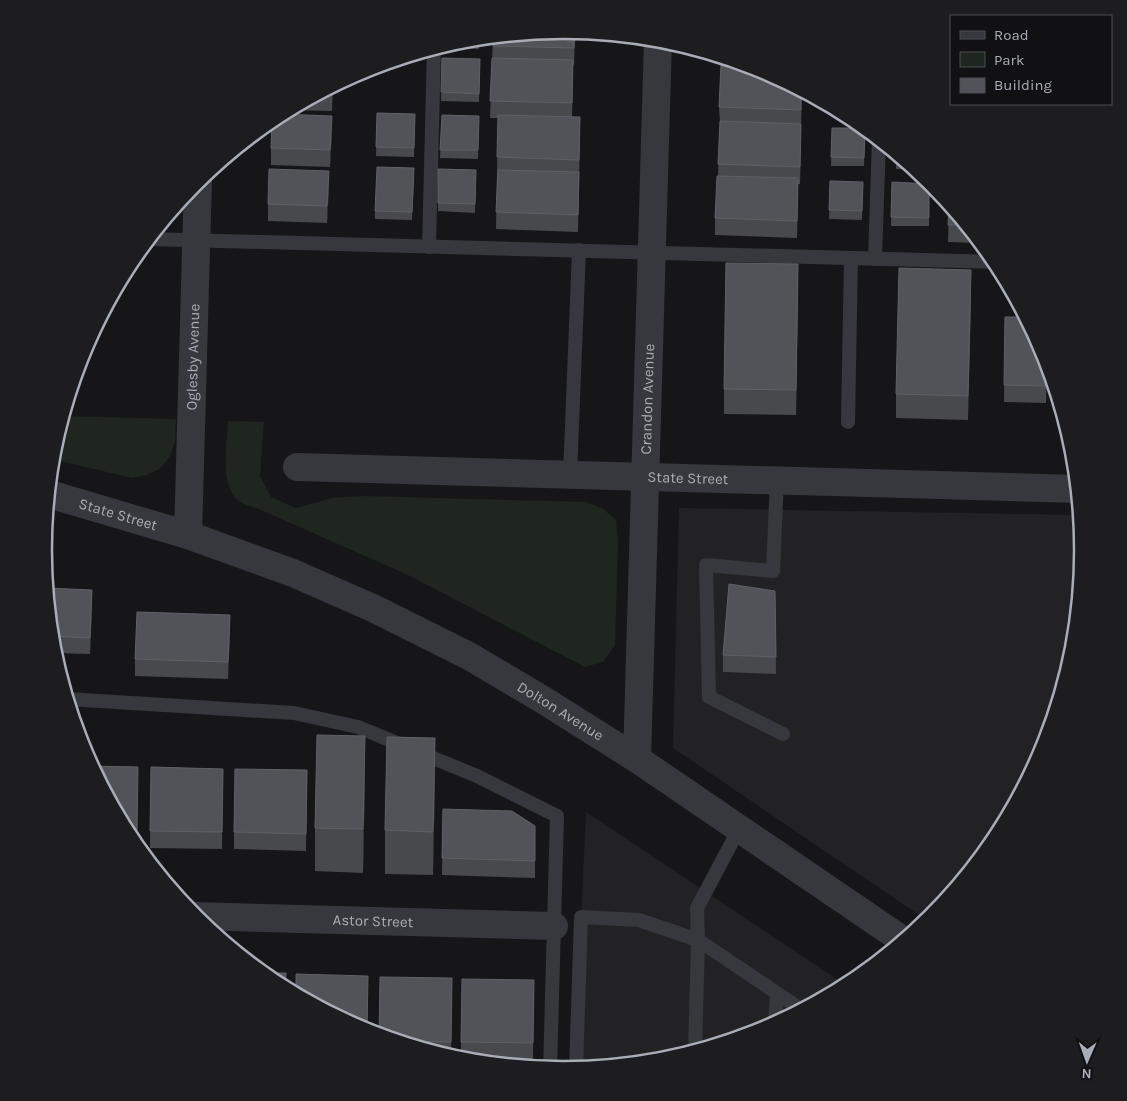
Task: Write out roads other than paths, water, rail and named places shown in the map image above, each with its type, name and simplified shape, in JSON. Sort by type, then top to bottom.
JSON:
[{"type":"street","name":"Crandon Avenue","points":[[637,760],[658,48]]},
{"type":"street","name":"Oglesby Avenue","points":[[188,535],[198,194]]},
{"type":"street","name":"State Street","points":[[297,467],[1071,489]]},
{"type":"street","name":"State Street","points":[[55,496],[188,535]]},
{"type":"street","name":"Dolton Avenue","points":[[188,535],[302,577],[375,609],[469,656],[545,700],[637,760],[898,937]]},
{"type":"street","name":"Astor Street","points":[[207,916],[554,926]]},
{"type":"lane","points":[[429,247],[434,55]]},
{"type":"lane","points":[[876,259],[879,148]]},
{"type":"lane","points":[[158,239],[986,262]]},
{"type":"lane","points":[[570,475],[579,250]]},
{"type":"lane","points":[[848,422],[851,258]]},
{"type":"lane","points":[[777,480],[773,571],[706,565],[709,697],[783,734]]},
{"type":"lane","points":[[74,699],[294,713],[358,727],[477,776],[557,816],[550,1062]]},
{"type":"lane","points":[[694,1045],[698,940],[697,908],[739,829]]},
{"type":"lane","points":[[576,1062],[581,917],[639,920],[698,940],[796,1006]]},
{"type":"lane","points":[[776,1015],[777,994]]}]
